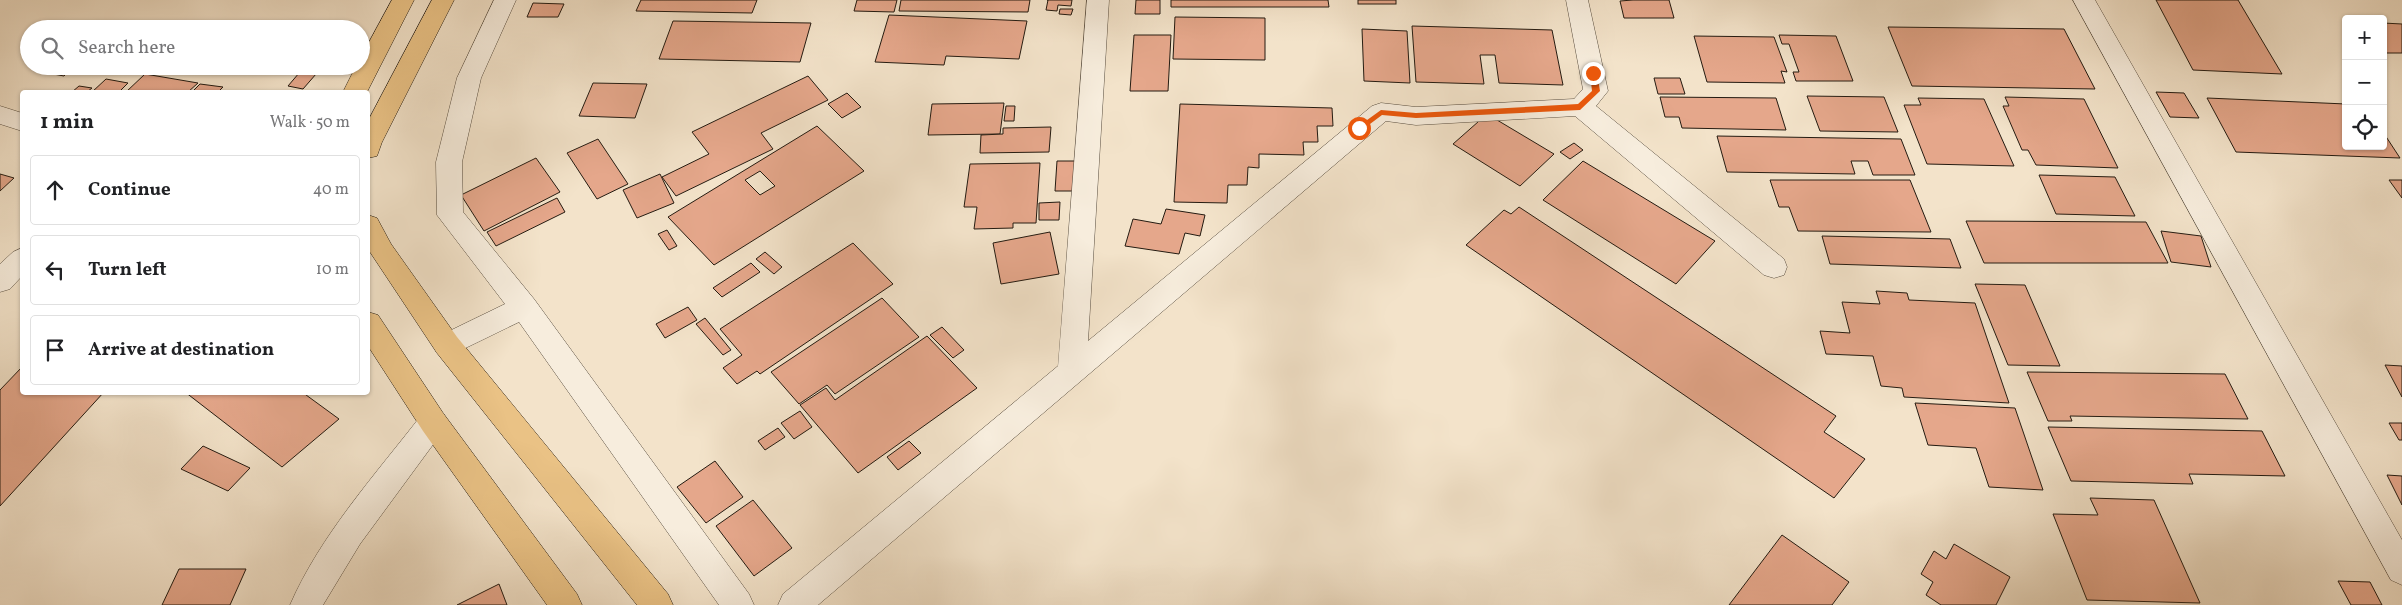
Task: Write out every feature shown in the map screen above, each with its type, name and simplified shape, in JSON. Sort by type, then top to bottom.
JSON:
[{"type":"main road","points":[[370,63],[403,0]]},
{"type":"main road","points":[[370,140],[443,0]]},
{"type":"main road","points":[[356,90],[364,75]]},
{"type":"main road","points":[[370,229],[382,251],[447,345],[657,605]]},
{"type":"main road","points":[[370,326],[433,422],[566,605]]},
{"type":"street","points":[[505,0],[469,78],[449,162],[450,215],[524,307],[738,605]]},
{"type":"street","points":[[1072,372],[1098,0]]},
{"type":"street","points":[[794,605],[1381,112],[1416,116],[1580,107],[1596,91],[1577,0]]},
{"type":"street","points":[[2084,0],[2402,570]]},
{"type":"street","points":[[1580,107],[1774,267]]},
{"type":"street","points":[[0,114],[20,121]]},
{"type":"street","points":[[0,281],[20,261]]},
{"type":"street","points":[[447,345],[524,307]]},
{"type":"street","points":[[306,605],[314,589],[353,528],[433,422]]},
{"type":"building","points":[[641,0],[757,0],[752,13],[636,11]]},
{"type":"building","points":[[857,0],[897,0],[894,12],[854,11]]},
{"type":"building","points":[[901,0],[1030,0],[1028,12],[899,11]]},
{"type":"building","points":[[1048,0],[1072,0],[1071,6],[1058,5],[1057,11],[1046,10]]},
{"type":"building","points":[[1136,0],[1160,0],[1160,14],[1135,14]]},
{"type":"building","points":[[1171,0],[1328,0],[1329,7],[1171,7]]},
{"type":"building","points":[[1358,0],[1396,0],[1396,4],[1358,4]]},
{"type":"building","points":[[1669,0],[1674,18],[1624,18],[1620,1]]},
{"type":"building","points":[[2156,0],[2238,0],[2282,74],[2193,70]]},
{"type":"building","points":[[533,3],[564,4],[558,17],[527,17]]},
{"type":"building","points":[[1060,9],[1073,9],[1071,15],[1059,14]]},
{"type":"building","points":[[889,15],[1027,21],[1019,59],[946,56],[944,65],[875,62]]},
{"type":"building","points":[[1175,17],[1265,18],[1265,60],[1173,59]]},
{"type":"building","points":[[673,21],[811,23],[800,62],[659,59]]},
{"type":"building","points":[[2387,23],[2402,24],[2402,53],[2387,53]]},
{"type":"building","points":[[1412,26],[1552,30],[1563,85],[1499,83],[1495,55],[1480,55],[1484,84],[1416,82]]},
{"type":"building","points":[[1888,27],[2064,29],[2095,89],[1912,86]]},
{"type":"building","points":[[1362,29],[1407,31],[1410,83],[1364,81]]},
{"type":"building","points":[[1134,35],[1171,35],[1168,91],[1130,91]]},
{"type":"building","points":[[1779,35],[1836,36],[1853,81],[1796,81],[1793,72],[1799,72],[1789,44],[1782,44]]},
{"type":"building","points":[[1694,36],[1774,37],[1787,72],[1781,71],[1785,83],[1707,82]]},
{"type":"building","points":[[144,75],[198,83],[190,90],[128,90]]},
{"type":"building","points":[[297,75],[315,75],[303,89],[288,86]]},
{"type":"building","points":[[808,76],[828,100],[761,133],[773,149],[676,196],[662,177],[709,154],[692,132]]},
{"type":"building","points":[[1654,78],[1680,78],[1685,94],[1658,94]]},
{"type":"building","points":[[106,79],[128,83],[121,90],[94,90]]},
{"type":"building","points":[[593,83],[647,84],[635,118],[579,116]]},
{"type":"building","points":[[200,84],[223,87],[220,90],[194,90]]},
{"type":"building","points":[[79,86],[92,88],[90,90],[74,90]]},
{"type":"building","points":[[2156,92],[2184,93],[2199,118],[2170,117]]},
{"type":"building","points":[[847,93],[861,107],[842,118],[828,104]]},
{"type":"building","points":[[1807,96],[1884,97],[1898,132],[1820,131]]},
{"type":"building","points":[[1660,97],[1776,98],[1786,130],[1682,128],[1679,117],[1665,117]]},
{"type":"building","points":[[2005,97],[2084,99],[2118,168],[2036,165],[2028,150],[2022,150],[2003,106],[2009,106]]},
{"type":"building","points":[[1918,98],[1984,99],[2014,166],[1927,164],[1904,105],[1921,105]]},
{"type":"building","points":[[2207,98],[2342,104],[2342,150],[2387,150],[2387,138],[2400,158],[2236,152]]},
{"type":"building","points":[[1004,103],[1000,134],[928,135],[932,104]]},
{"type":"building","points":[[1180,104],[1332,108],[1333,126],[1317,126],[1318,142],[1303,142],[1304,155],[1259,154],[1259,168],[1248,167],[1247,185],[1228,185],[1227,203],[1174,202]]},
{"type":"building","points":[[1006,106],[1015,106],[1014,121],[1004,121]]},
{"type":"building","points":[[1487,114],[1554,154],[1520,186],[1453,144]]},
{"type":"building","points":[[817,126],[864,171],[714,265],[668,217]],"holes":[[[760,171],[775,186],[760,195],[745,180]]]},
{"type":"building","points":[[1051,127],[1049,152],[980,153],[981,135],[1003,134],[1003,128]]},
{"type":"building","points":[[1717,136],[1901,139],[1915,175],[1873,175],[1868,161],[1851,161],[1855,174],[1727,172]]},
{"type":"building","points":[[598,139],[628,184],[597,199],[567,153]]},
{"type":"building","points":[[1574,143],[1583,150],[1570,159],[1560,152]]},
{"type":"building","points":[[536,158],[560,192],[484,231],[461,195]]},
{"type":"building","points":[[1057,161],[1081,161],[1079,191],[1055,191]]},
{"type":"building","points":[[1583,161],[1715,241],[1676,284],[1543,200]]},
{"type":"building","points":[[1040,163],[1036,223],[1013,223],[1013,228],[974,229],[977,207],[964,207],[970,164]]},
{"type":"building","points":[[0,174],[14,178],[0,191]]},
{"type":"building","points":[[660,174],[674,203],[637,218],[623,190]]},
{"type":"building","points":[[2039,175],[2115,177],[2135,216],[2056,214]]},
{"type":"building","points":[[1770,180],[1910,180],[1931,232],[1798,231],[1789,207],[1779,207]]},
{"type":"building","points":[[2389,180],[2402,180],[2402,198]]},
{"type":"building","points":[[557,198],[565,212],[496,246],[487,232]]},
{"type":"building","points":[[1060,202],[1059,220],[1039,220],[1039,203]]},
{"type":"building","points":[[1519,207],[1836,416],[1824,432],[1865,459],[1834,498],[1466,245],[1504,210],[1511,214]]},
{"type":"building","points":[[1166,209],[1205,215],[1200,236],[1185,233],[1179,254],[1125,246],[1133,219],[1161,224]]},
{"type":"building","points":[[1966,221],[2146,222],[2168,263],[1984,263]]},
{"type":"building","points":[[667,230],[677,246],[669,250],[658,234]]},
{"type":"building","points":[[2161,231],[2201,236],[2211,267],[2171,262]]},
{"type":"building","points":[[1050,232],[1059,274],[1001,284],[993,243]]},
{"type":"building","points":[[1822,236],[1950,239],[1961,268],[1830,264]]},
{"type":"building","points":[[853,243],[893,284],[760,374],[757,371],[737,384],[723,368],[742,355],[720,329]]},
{"type":"building","points":[[765,252],[782,267],[774,274],[756,259]]},
{"type":"building","points":[[751,263],[760,272],[722,297],[713,288]]},
{"type":"building","points":[[1975,284],[2025,285],[2060,366],[2008,365]]},
{"type":"building","points":[[1876,291],[1907,293],[1909,300],[1975,303],[2009,403],[1904,397],[1902,388],[1881,386],[1873,356],[1826,354],[1820,331],[1850,333],[1842,302],[1880,304]]},
{"type":"building","points":[[882,298],[919,337],[835,394],[827,385],[799,404],[771,372]]},
{"type":"building","points":[[688,307],[697,320],[665,338],[656,324]]},
{"type":"building","points":[[705,318],[731,350],[723,355],[696,324]]},
{"type":"building","points":[[942,327],[964,350],[953,358],[930,335]]},
{"type":"building","points":[[927,336],[977,388],[858,473],[800,405],[826,388],[835,400]]},
{"type":"building","points":[[2385,365],[2402,366],[2402,397]]},
{"type":"building","points":[[20,369],[20,395],[101,395],[0,506],[0,390]]},
{"type":"building","points":[[2027,372],[2225,374],[2248,419],[2070,416],[2072,421],[2048,421]]},
{"type":"building","points":[[189,395],[306,395],[339,419],[282,467]]},
{"type":"building","points":[[1915,403],[2015,408],[2043,490],[1989,487],[1976,448],[1928,445]]},
{"type":"building","points":[[800,411],[812,427],[794,439],[781,423]]},
{"type":"building","points":[[2389,423],[2402,423],[2402,440],[2399,440]]},
{"type":"building","points":[[2048,427],[2262,431],[2285,476],[2189,474],[2193,484],[2071,481]]},
{"type":"building","points":[[778,428],[785,437],[765,450],[758,441]]},
{"type":"building","points":[[909,441],[921,453],[898,470],[887,457]]},
{"type":"building","points":[[203,446],[250,468],[228,491],[181,469]]},
{"type":"building","points":[[715,461],[743,497],[706,523],[677,487]]},
{"type":"building","points":[[2387,475],[2402,476],[2402,505]]},
{"type":"building","points":[[2090,498],[2154,500],[2200,603],[2087,600],[2053,514],[2098,515]]},
{"type":"building","points":[[753,500],[792,548],[754,576],[716,526]]},
{"type":"building","points":[[1782,535],[1849,582],[1832,605],[1729,605]]},
{"type":"building","points":[[1954,544],[2010,577],[1996,605],[1941,605],[1926,595],[1933,582],[1921,574],[1934,551],[1946,559]]},
{"type":"building","points":[[179,569],[246,569],[230,605],[162,605]]},
{"type":"building","points":[[2338,581],[2370,582],[2382,605],[2351,605]]},
{"type":"building","points":[[499,584],[507,605],[457,605]]},
{"type":"route","points":[[1359,128],[1381,112],[1416,116],[1580,107],[1596,91],[1593,73]]}]
